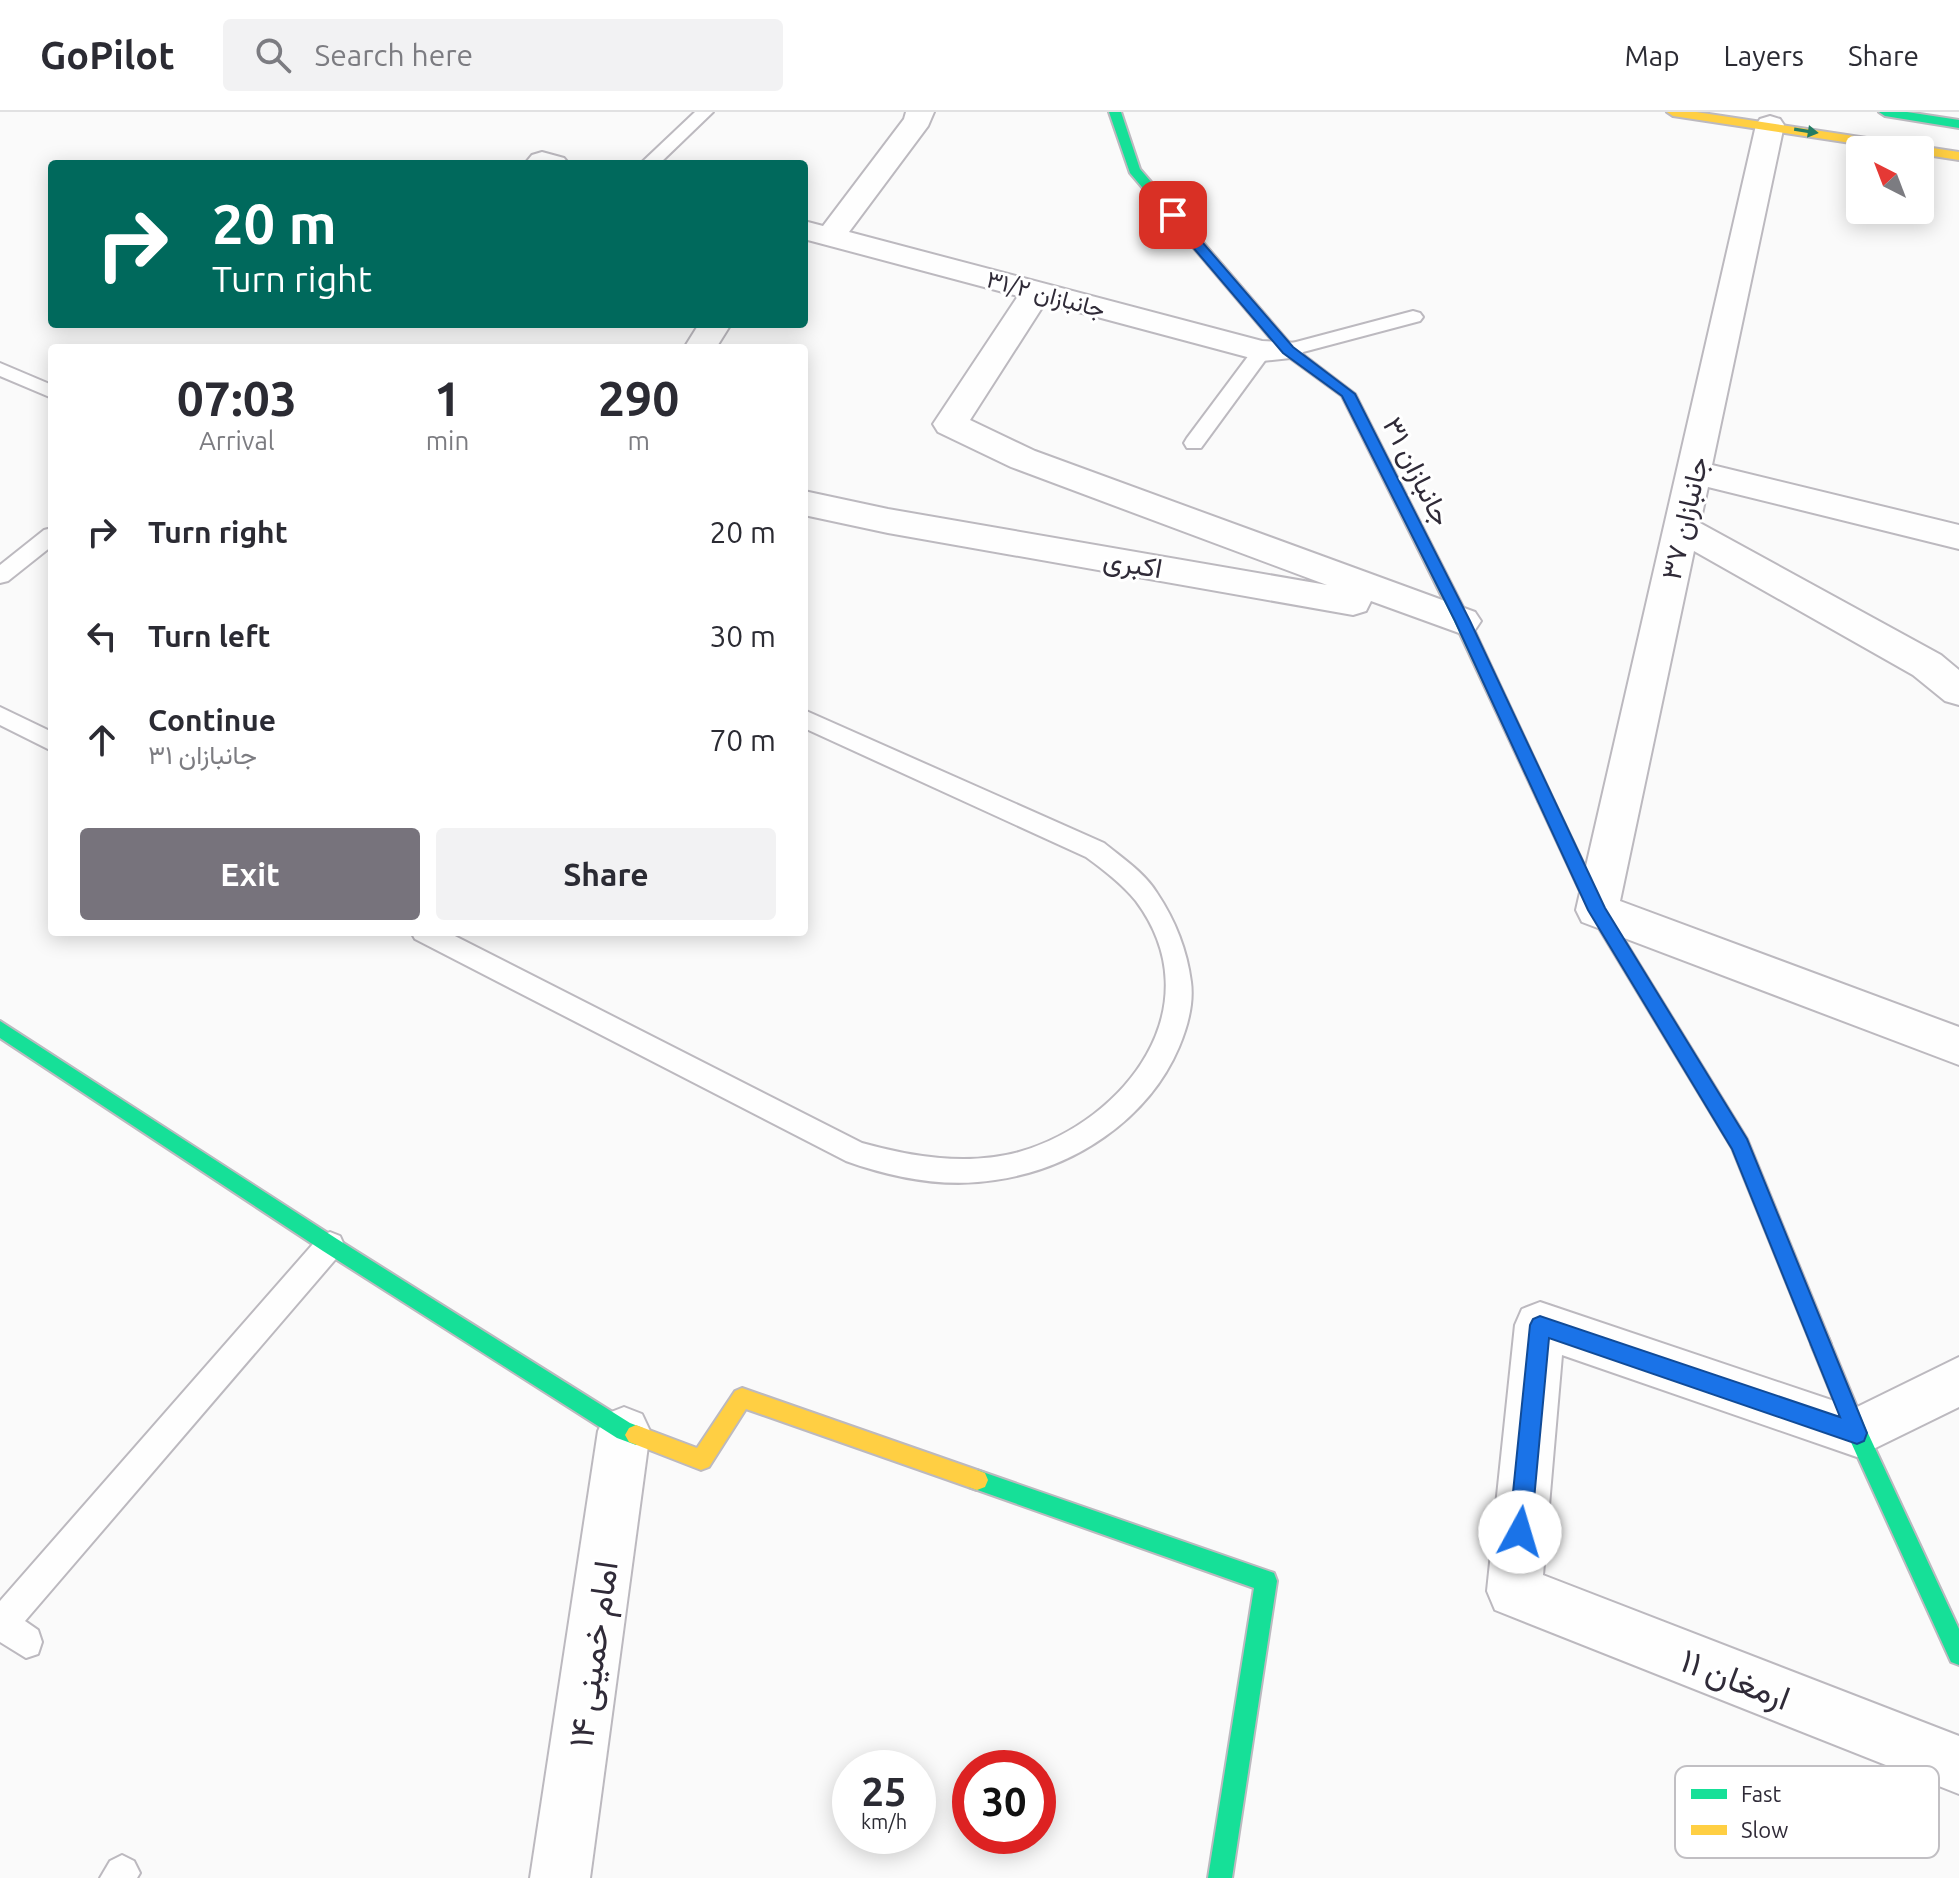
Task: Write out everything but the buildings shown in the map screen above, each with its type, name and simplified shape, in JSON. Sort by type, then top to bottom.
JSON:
[{"type":"street","points":[[817,233],[918,120],[920,112]]},
{"type":"street","name":"جانبازان ۳۱","points":[[1115,112],[1134,170],[1275,351],[1348,394],[1462,621],[1597,910],[1740,1145],[1857,1433],[1959,1654]]},
{"type":"street","points":[[1673,112],[1959,156]]},
{"type":"street","points":[[1885,112],[1959,124]]},
{"type":"street","name":"جانبازان ۳۷","points":[[1597,910],[1770,125]]},
{"type":"street","name":"جانبازان ۳۱/۲","points":[[817,233],[1275,351]]},
{"type":"street","points":[[1037,291],[950,424],[1023,459],[1462,621]]},
{"type":"street","points":[[1694,472],[1959,537]]},
{"type":"street","name":"اکبری","points":[[808,504],[1462,621]]},
{"type":"street","points":[[1682,528],[1927,665],[1959,691]]},
{"type":"street","points":[[1597,910],[1959,1046]]},
{"type":"street","points":[[0,1028],[330,1245],[624,1431],[701,1460],[742,1398],[1266,1581],[1220,1878]]},
{"type":"street","name":"ارمغان ۱۱","points":[[1857,1433],[1540,1325],[1514,1591],[1959,1765]]},
{"type":"street","points":[[1857,1433],[1959,1381]]},
{"type":"street","name":"امام خمینی ۱۴","points":[[560,1878],[624,1431]]},
{"type":"lane","points":[[653,160],[705,112]]},
{"type":"lane","points":[[1194,443],[1275,351],[1413,317]]},
{"type":"lane","points":[[0,369],[48,390]]},
{"type":"lane","points":[[0,576],[48,538]]},
{"type":"lane","points":[[0,715],[48,740]]},
{"type":"lane","points":[[432,936],[856,1153],[936,1171],[976,1171],[1017,1164],[1055,1152],[1090,1135],[1120,1112],[1145,1086],[1164,1056],[1176,1023],[1180,990],[1176,957],[1165,926],[1147,897],[1124,872],[1095,850],[808,720]]},
{"type":"lane","points":[[26,1642],[2,1623],[330,1245]]},
{"type":"traffic: fast","points":[[1115,112],[1134,170],[1288,350],[1348,394],[1462,621],[1546,801]]},
{"type":"traffic: fast","points":[[1885,112],[1959,124]]},
{"type":"traffic: fast","points":[[0,1028],[330,1245],[624,1431],[636,1435]]},
{"type":"traffic: fast","points":[[1821,1344],[1857,1433],[1959,1654]]},
{"type":"traffic: fast","points":[[977,1480],[1266,1581],[1220,1878]]},
{"type":"traffic: slow","points":[[1673,112],[1959,156]]},
{"type":"traffic: slow","points":[[1546,801],[1597,910],[1740,1145],[1821,1344]]},
{"type":"traffic: slow","points":[[636,1435],[701,1460],[742,1398],[977,1480]]},
{"type":"route","points":[[1173,215],[1288,350],[1348,394],[1462,621],[1597,910],[1740,1145],[1857,1433],[1540,1325],[1520,1532]]}]
